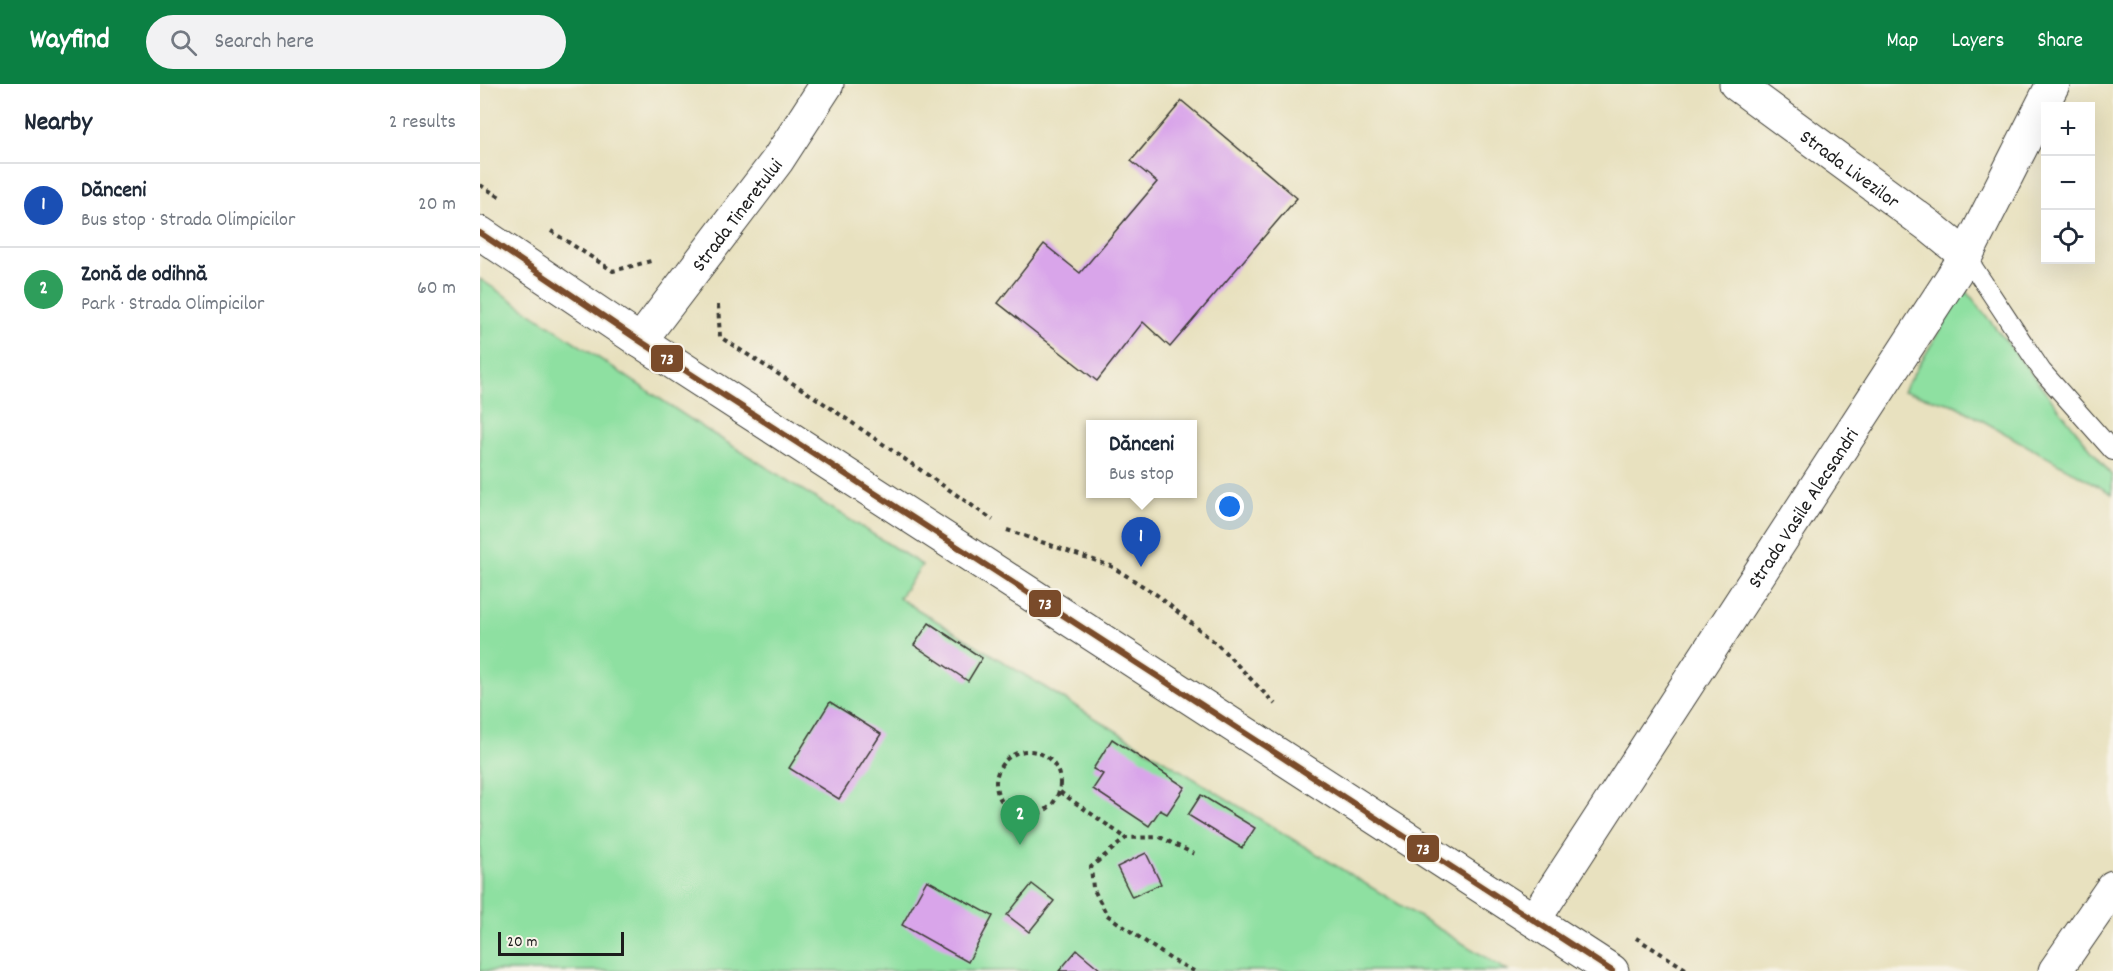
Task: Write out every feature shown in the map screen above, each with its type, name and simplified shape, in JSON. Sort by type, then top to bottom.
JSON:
[{"type":"street","name":"Strada Tineretului","points":[[640,341],[777,161],[827,84]]},
{"type":"street","name":"Strada Livezilor","points":[[1736,84],[1928,225],[1966,256]]},
{"type":"street","name":"Strada Vasile Alecsandri","points":[[1534,920],[1966,256],[2053,84]]},
{"type":"street","points":[[480,233],[640,341],[1612,971]]},
{"type":"street","points":[[2055,971],[2113,887]]},
{"type":"lane","points":[[1966,256],[2042,371],[2113,451]]},
{"type":"path","points":[[480,185],[508,203]]},
{"type":"path","points":[[547,228],[613,271],[658,258]]},
{"type":"path","points":[[718,302],[720,337],[819,400],[1009,531],[1111,566],[1157,595],[1218,645],[1279,708]]},
{"type":"path","points":[[1023,751],[1045,754],[1059,771],[1060,792],[1048,809],[1028,816],[1018,813],[1009,809],[997,792],[998,770],[1013,754],[1023,751]]},
{"type":"path","points":[[1060,792],[1126,838],[1160,837],[1194,854]]},
{"type":"path","points":[[1126,838],[1091,867],[1093,888],[1107,915],[1172,960],[1194,971]]},
{"type":"path","points":[[1632,935],[1689,971]]},
{"type":"green space","points":[[480,279],[707,430],[922,565],[899,598],[1508,971],[480,971]]},
{"type":"green space","points":[[1965,289],[2112,476],[2112,494],[1955,405],[1903,391]]},
{"type":"building","points":[[1182,101],[1297,198],[1170,347],[1143,322],[1097,381],[998,303],[1044,244],[1080,273],[1157,182],[1131,161]]},
{"type":"building","points":[[929,623],[982,658],[968,681],[914,645]]},
{"type":"building","points":[[830,702],[881,734],[839,799],[789,768]]},
{"type":"building","points":[[1112,739],[1185,787],[1167,814],[1160,810],[1149,826],[1093,789],[1103,774],[1093,769]]},
{"type":"building","points":[[1201,795],[1255,828],[1242,848],[1188,815]]},
{"type":"building","points":[[1146,853],[1161,884],[1132,897],[1117,867]]},
{"type":"building","points":[[927,880],[993,916],[968,962],[902,925]]},
{"type":"building","points":[[1032,884],[1054,901],[1029,932],[1007,915]]},
{"type":"building","points":[[1077,950],[1102,971],[1059,971]]},
{"type":"transit line","name":"73","points":[[480,233],[640,341],[1612,971]]},
{"type":"place","name":"Dănceni","points":[[1141,567]]},
{"type":"place","name":"Zonă de odihnă","points":[[1020,845]]}]
